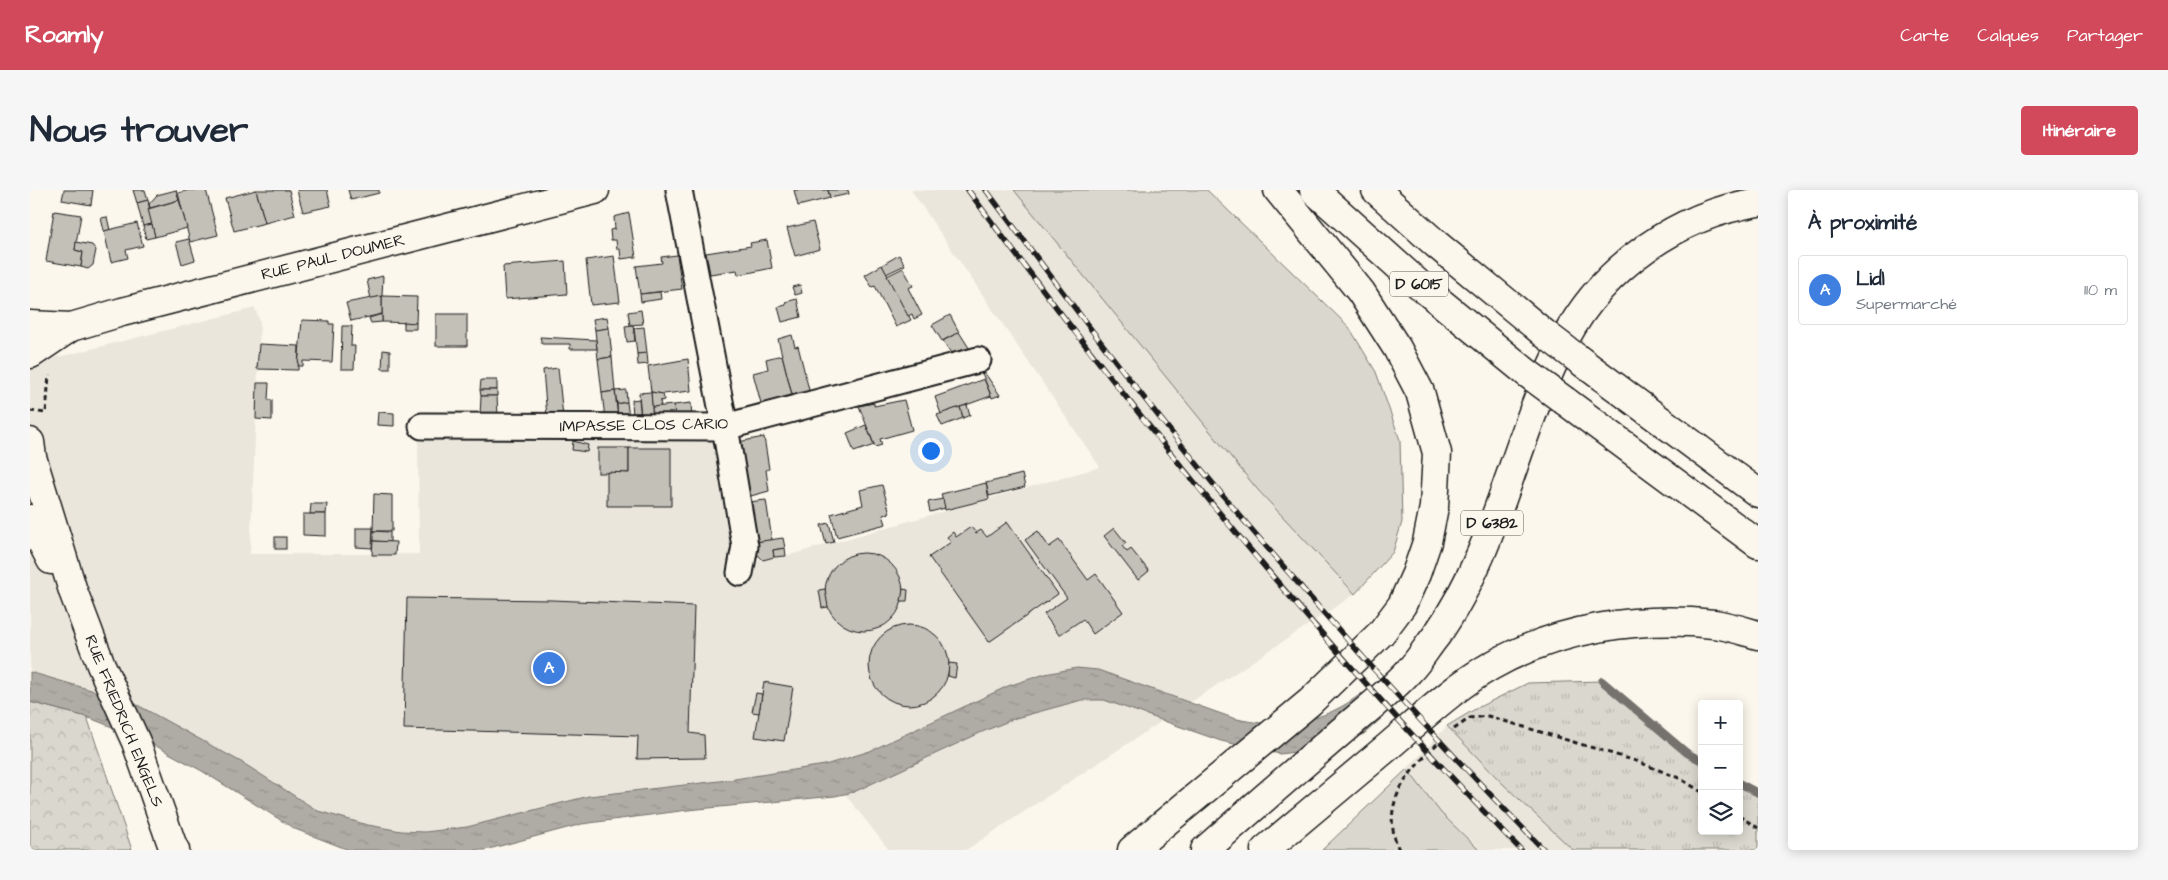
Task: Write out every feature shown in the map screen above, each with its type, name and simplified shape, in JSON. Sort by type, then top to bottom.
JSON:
[{"type":"main road","name":"RUE PAUL DOUMER","points":[[41,341],[174,298],[595,190]]},
{"type":"main road","points":[[1132,850],[1310,702],[1381,634],[1402,605],[1416,574],[1427,542],[1434,507],[1437,453],[1420,392],[1397,348],[1361,292],[1278,190]]},
{"type":"main road","name":"D 6015","points":[[1314,190],[1423,288],[1527,373],[1758,544]]},
{"type":"main road","name":"D 6015","points":[[1376,190],[1436,244],[1545,334],[1758,493]]},
{"type":"main road","name":"D 6382","points":[[1205,850],[1410,671],[1437,634],[1461,596],[1481,552],[1552,366],[1566,337],[1598,292],[1637,254],[1688,222],[1715,212],[1758,202]]},
{"type":"main road","name":"RUE FRIEDRICH ENGELS","points":[[30,442],[32,457],[73,591],[101,664],[136,742],[175,850]]},
{"type":"main road","name":"RUE FRIEDRICH ENGELS","points":[[30,519],[48,556],[73,591]]},
{"type":"main road","points":[[1265,850],[1450,695],[1491,666],[1535,646],[1572,634],[1616,624],[1668,621],[1716,625],[1758,635]]},
{"type":"street","points":[[679,190],[725,427],[744,546],[740,573]]},
{"type":"street","name":"IMPASSE CLOS CARIO","points":[[422,426],[725,427],[978,360]]},
{"type":"path","points":[[30,411],[46,413],[41,341]]},
{"type":"path","points":[[1399,850],[1391,814],[1398,790],[1414,767],[1449,732],[1470,718],[1488,716],[1636,761],[1680,778],[1699,790]]},
{"type":"path","points":[[1743,819],[1758,828]]},
{"type":"shaded area","points":[[911,190],[1014,190],[1257,489],[1355,594],[966,850],[889,850],[834,780],[419,850],[315,821],[166,732],[30,693],[30,362],[67,355],[255,308],[260,322],[250,554],[419,554],[418,435],[705,434],[716,443],[736,553],[763,560],[778,556],[779,558],[1100,467]]},
{"type":"shaded area","points":[[1447,726],[1502,783],[1573,850],[1479,850],[1441,813],[1407,769]]},
{"type":"green space","points":[[1014,190],[1207,190],[1349,327],[1376,372],[1400,440],[1402,522],[1393,552],[1355,594],[1257,489]]},
{"type":"green space","points":[[1602,681],[1687,753],[1698,759],[1698,835],[1743,835],[1743,785],[1758,793],[1758,850],[1573,850],[1502,783],[1447,726],[1477,708],[1528,683]]},
{"type":"green space","points":[[30,702],[87,717],[132,850],[30,850]]},
{"type":"green space","points":[[1407,769],[1441,813],[1479,850],[1322,850]]},
{"type":"water","points":[[1077,668],[1098,670],[1233,718],[1250,722],[1284,723],[1317,717],[1347,703],[1362,693],[1384,716],[1364,734],[1324,748],[1280,754],[1221,741],[1104,700],[1082,700],[1016,718],[854,792],[835,796],[688,810],[582,824],[485,850],[349,850],[295,829],[202,771],[145,740],[87,717],[30,702],[30,672],[132,702],[243,763],[318,811],[368,825],[401,831],[425,832],[467,827],[589,796],[728,780],[825,765],[870,751],[1008,686],[1045,674]]},
{"type":"building","points":[[64,190],[93,190],[91,205],[62,200]]},
{"type":"building","points":[[133,190],[145,190],[148,200],[137,203]]},
{"type":"building","points":[[176,190],[179,200],[150,208],[149,204],[157,195]]},
{"type":"building","points":[[189,190],[206,190],[218,235],[190,242],[178,193]]},
{"type":"building","points":[[256,190],[289,190],[295,215],[265,223]]},
{"type":"building","points":[[256,190],[265,223],[234,231],[225,198]]},
{"type":"building","points":[[297,190],[327,190],[331,206],[303,212]]},
{"type":"building","points":[[348,190],[379,190],[379,193],[351,200]]},
{"type":"building","points":[[794,190],[828,190],[830,198],[798,206]]},
{"type":"building","points":[[828,190],[848,190],[849,194],[830,198]]},
{"type":"building","points":[[148,200],[152,224],[143,226],[137,203]]},
{"type":"building","points":[[179,200],[187,228],[155,237],[148,209]]},
{"type":"building","points":[[54,211],[81,215],[75,250],[83,252],[81,267],[46,261]]},
{"type":"building","points":[[629,213],[636,257],[621,259],[620,249],[617,249],[616,240],[611,240],[610,230],[615,229],[614,217]]},
{"type":"building","points":[[107,217],[110,230],[104,231],[101,218]]},
{"type":"building","points":[[813,222],[820,249],[795,256],[787,228]]},
{"type":"building","points":[[137,223],[143,246],[126,250],[128,258],[111,262],[104,231]]},
{"type":"building","points":[[152,224],[155,237],[146,239],[143,226]]},
{"type":"building","points":[[189,239],[195,260],[182,264],[176,242]]},
{"type":"building","points":[[767,240],[772,268],[738,275],[737,270],[710,274],[706,253],[751,246],[750,243]]},
{"type":"building","points":[[76,242],[92,245],[96,250],[93,265],[88,269],[81,267],[83,252],[75,250]]},
{"type":"building","points":[[677,255],[682,289],[640,294],[636,266],[662,263],[661,257]]},
{"type":"building","points":[[899,255],[905,265],[886,274],[882,265]]},
{"type":"building","points":[[614,256],[620,302],[591,305],[586,260]]},
{"type":"building","points":[[565,261],[567,294],[505,299],[503,266]]},
{"type":"building","points":[[882,265],[911,320],[896,327],[875,286],[872,287],[865,275]]},
{"type":"building","points":[[903,268],[913,286],[908,288],[922,315],[914,319],[912,314],[908,316],[887,276]]},
{"type":"building","points":[[383,276],[382,296],[371,299],[367,280]]},
{"type":"building","points":[[800,285],[802,293],[795,295],[792,287]]},
{"type":"building","points":[[660,292],[661,299],[641,302],[640,294]]},
{"type":"building","points":[[382,296],[417,297],[416,323],[382,322]]},
{"type":"building","points":[[382,296],[382,314],[351,321],[346,303]]},
{"type":"building","points":[[797,299],[801,317],[782,322],[778,307],[786,305],[785,302]]},
{"type":"building","points":[[641,310],[643,324],[630,325],[628,312]]},
{"type":"building","points":[[382,314],[382,322],[371,323],[369,318]]},
{"type":"building","points":[[436,314],[467,314],[467,346],[436,346]]},
{"type":"building","points":[[950,315],[959,332],[942,341],[932,325]]},
{"type":"building","points":[[607,317],[609,328],[595,330],[593,319]]},
{"type":"building","points":[[302,320],[329,321],[329,324],[334,324],[332,362],[303,361],[303,366],[298,366]]},
{"type":"building","points":[[404,322],[416,323],[416,329],[404,329]]},
{"type":"building","points":[[633,325],[635,341],[627,342],[625,326]]},
{"type":"building","points":[[342,326],[352,326],[351,346],[355,346],[354,369],[341,369]]},
{"type":"building","points":[[644,327],[647,353],[637,354],[634,328]]},
{"type":"building","points":[[609,328],[612,357],[598,359],[595,330]]},
{"type":"building","points":[[959,332],[971,351],[953,356],[943,341]]},
{"type":"building","points":[[792,335],[795,347],[798,346],[810,394],[793,399],[778,339]]},
{"type":"building","points":[[540,337],[596,340],[597,349],[570,349],[570,344],[542,344]]},
{"type":"building","points":[[259,344],[299,346],[298,370],[257,369]]},
{"type":"building","points":[[383,350],[390,351],[390,369],[382,369]]},
{"type":"building","points":[[647,353],[648,364],[638,365],[637,354]]},
{"type":"building","points":[[782,355],[793,399],[762,407],[753,373],[768,369],[766,359]]},
{"type":"building","points":[[612,357],[615,391],[602,393],[598,359]]},
{"type":"building","points":[[688,359],[691,391],[663,394],[651,392],[648,366]]},
{"type":"building","points":[[558,368],[563,417],[547,417],[543,370]]},
{"type":"building","points":[[984,372],[1000,395],[992,398],[982,373]]},
{"type":"building","points":[[984,379],[991,396],[941,414],[935,397]]},
{"type":"building","points":[[481,380],[497,380],[497,390],[480,390]]},
{"type":"building","points":[[257,383],[269,383],[268,400],[272,400],[272,420],[256,419]]},
{"type":"building","points":[[480,390],[497,390],[497,396],[481,396]]},
{"type":"building","points":[[626,390],[627,402],[617,404],[615,391]]},
{"type":"building","points":[[615,391],[618,418],[605,418],[602,393]]},
{"type":"building","points":[[651,392],[663,394],[664,400],[660,401],[661,406],[652,407]]},
{"type":"building","points":[[651,392],[653,419],[641,419],[639,393]]},
{"type":"building","points":[[481,396],[497,396],[498,416],[480,416]]},
{"type":"building","points":[[639,399],[641,419],[633,418],[632,400]]},
{"type":"building","points":[[904,400],[912,430],[880,439],[882,445],[875,447],[859,406],[874,403],[874,406]]},
{"type":"building","points":[[627,402],[629,418],[618,418],[617,404]]},
{"type":"building","points":[[691,403],[692,419],[675,419],[674,405]]},
{"type":"building","points":[[674,405],[675,419],[653,419],[652,407]]},
{"type":"building","points":[[967,405],[970,415],[963,418],[960,407]]},
{"type":"building","points":[[960,407],[963,418],[942,426],[937,415]]},
{"type":"building","points":[[378,412],[394,413],[394,426],[377,425]]},
{"type":"building","points":[[866,425],[874,445],[854,452],[847,433]]},
{"type":"building","points":[[764,437],[769,469],[766,470],[769,491],[747,497],[738,442]]},
{"type":"building","points":[[573,441],[588,445],[587,452],[572,450]]},
{"type":"building","points":[[598,448],[629,448],[629,473],[598,473]]},
{"type":"building","points":[[629,448],[671,448],[671,506],[607,506],[607,472],[629,473]]},
{"type":"building","points":[[1022,474],[1025,487],[989,496],[986,483]]},
{"type":"building","points":[[986,483],[989,499],[945,510],[941,494]]},
{"type":"building","points":[[882,485],[890,513],[883,515],[886,524],[837,537],[831,514],[863,505],[860,490]]},
{"type":"building","points":[[374,494],[392,495],[392,531],[373,531]]},
{"type":"building","points":[[943,499],[945,508],[930,512],[928,502]]},
{"type":"building","points":[[766,500],[772,540],[755,542],[748,502]]},
{"type":"building","points":[[311,504],[327,504],[326,514],[310,514]]},
{"type":"building","points":[[303,514],[326,514],[326,536],[303,535]]},
{"type":"building","points":[[1007,522],[1058,594],[989,642],[929,557],[951,542],[947,537],[953,532],[956,537],[971,527],[976,533],[981,530],[987,537]]},
{"type":"building","points":[[829,523],[834,542],[826,544],[821,525]]},
{"type":"building","points":[[356,528],[373,528],[372,548],[356,547]]},
{"type":"building","points":[[1114,528],[1126,543],[1122,546],[1127,552],[1131,549],[1149,571],[1138,580],[1104,536]]},
{"type":"building","points":[[373,531],[390,532],[390,542],[373,541]]},
{"type":"building","points":[[1038,531],[1049,547],[1059,540],[1088,580],[1096,574],[1123,612],[1093,634],[1083,619],[1059,635],[1044,614],[1067,598],[1025,540]]},
{"type":"building","points":[[275,537],[286,537],[286,549],[275,549]]},
{"type":"building","points":[[783,538],[785,548],[773,550],[774,557],[763,560],[756,553],[755,542]]},
{"type":"building","points":[[373,541],[396,542],[395,555],[372,555]]},
{"type":"building","points":[[785,548],[786,556],[774,557],[773,550]]},
{"type":"building","points":[[864,553],[879,556],[891,565],[900,577],[903,592],[900,607],[891,619],[879,628],[864,631],[849,628],[837,619],[828,607],[825,592],[828,577],[837,565],[849,556]]},
{"type":"building","points":[[825,589],[828,607],[822,608],[819,590]]},
{"type":"building","points":[[903,589],[908,590],[907,601],[901,601]]},
{"type":"building","points":[[407,598],[553,600],[694,606],[690,733],[704,735],[705,758],[637,759],[638,736],[404,729]]},
{"type":"building","points":[[901,625],[917,625],[938,636],[949,657],[949,673],[938,694],[917,705],[901,705],[887,699],[875,687],[869,673],[869,657],[875,643],[887,631]]},
{"type":"building","points":[[949,663],[957,664],[955,678],[948,676]]},
{"type":"building","points":[[764,682],[793,687],[784,741],[755,737]]},
{"type":"building","points":[[756,693],[762,694],[759,713],[752,712]]},
{"type":"waterway","points":[[1602,681],[1687,753],[1698,759]]},
{"type":"waterway","points":[[1743,785],[1758,793]]},
{"type":"railway","points":[[968,190],[1098,362],[1233,530],[1374,693],[1521,850]]},
{"type":"railway","points":[[986,190],[1125,374],[1234,508],[1371,666],[1544,850]]},
{"type":"place","name":"Lidl","points":[[549,668]]}]
